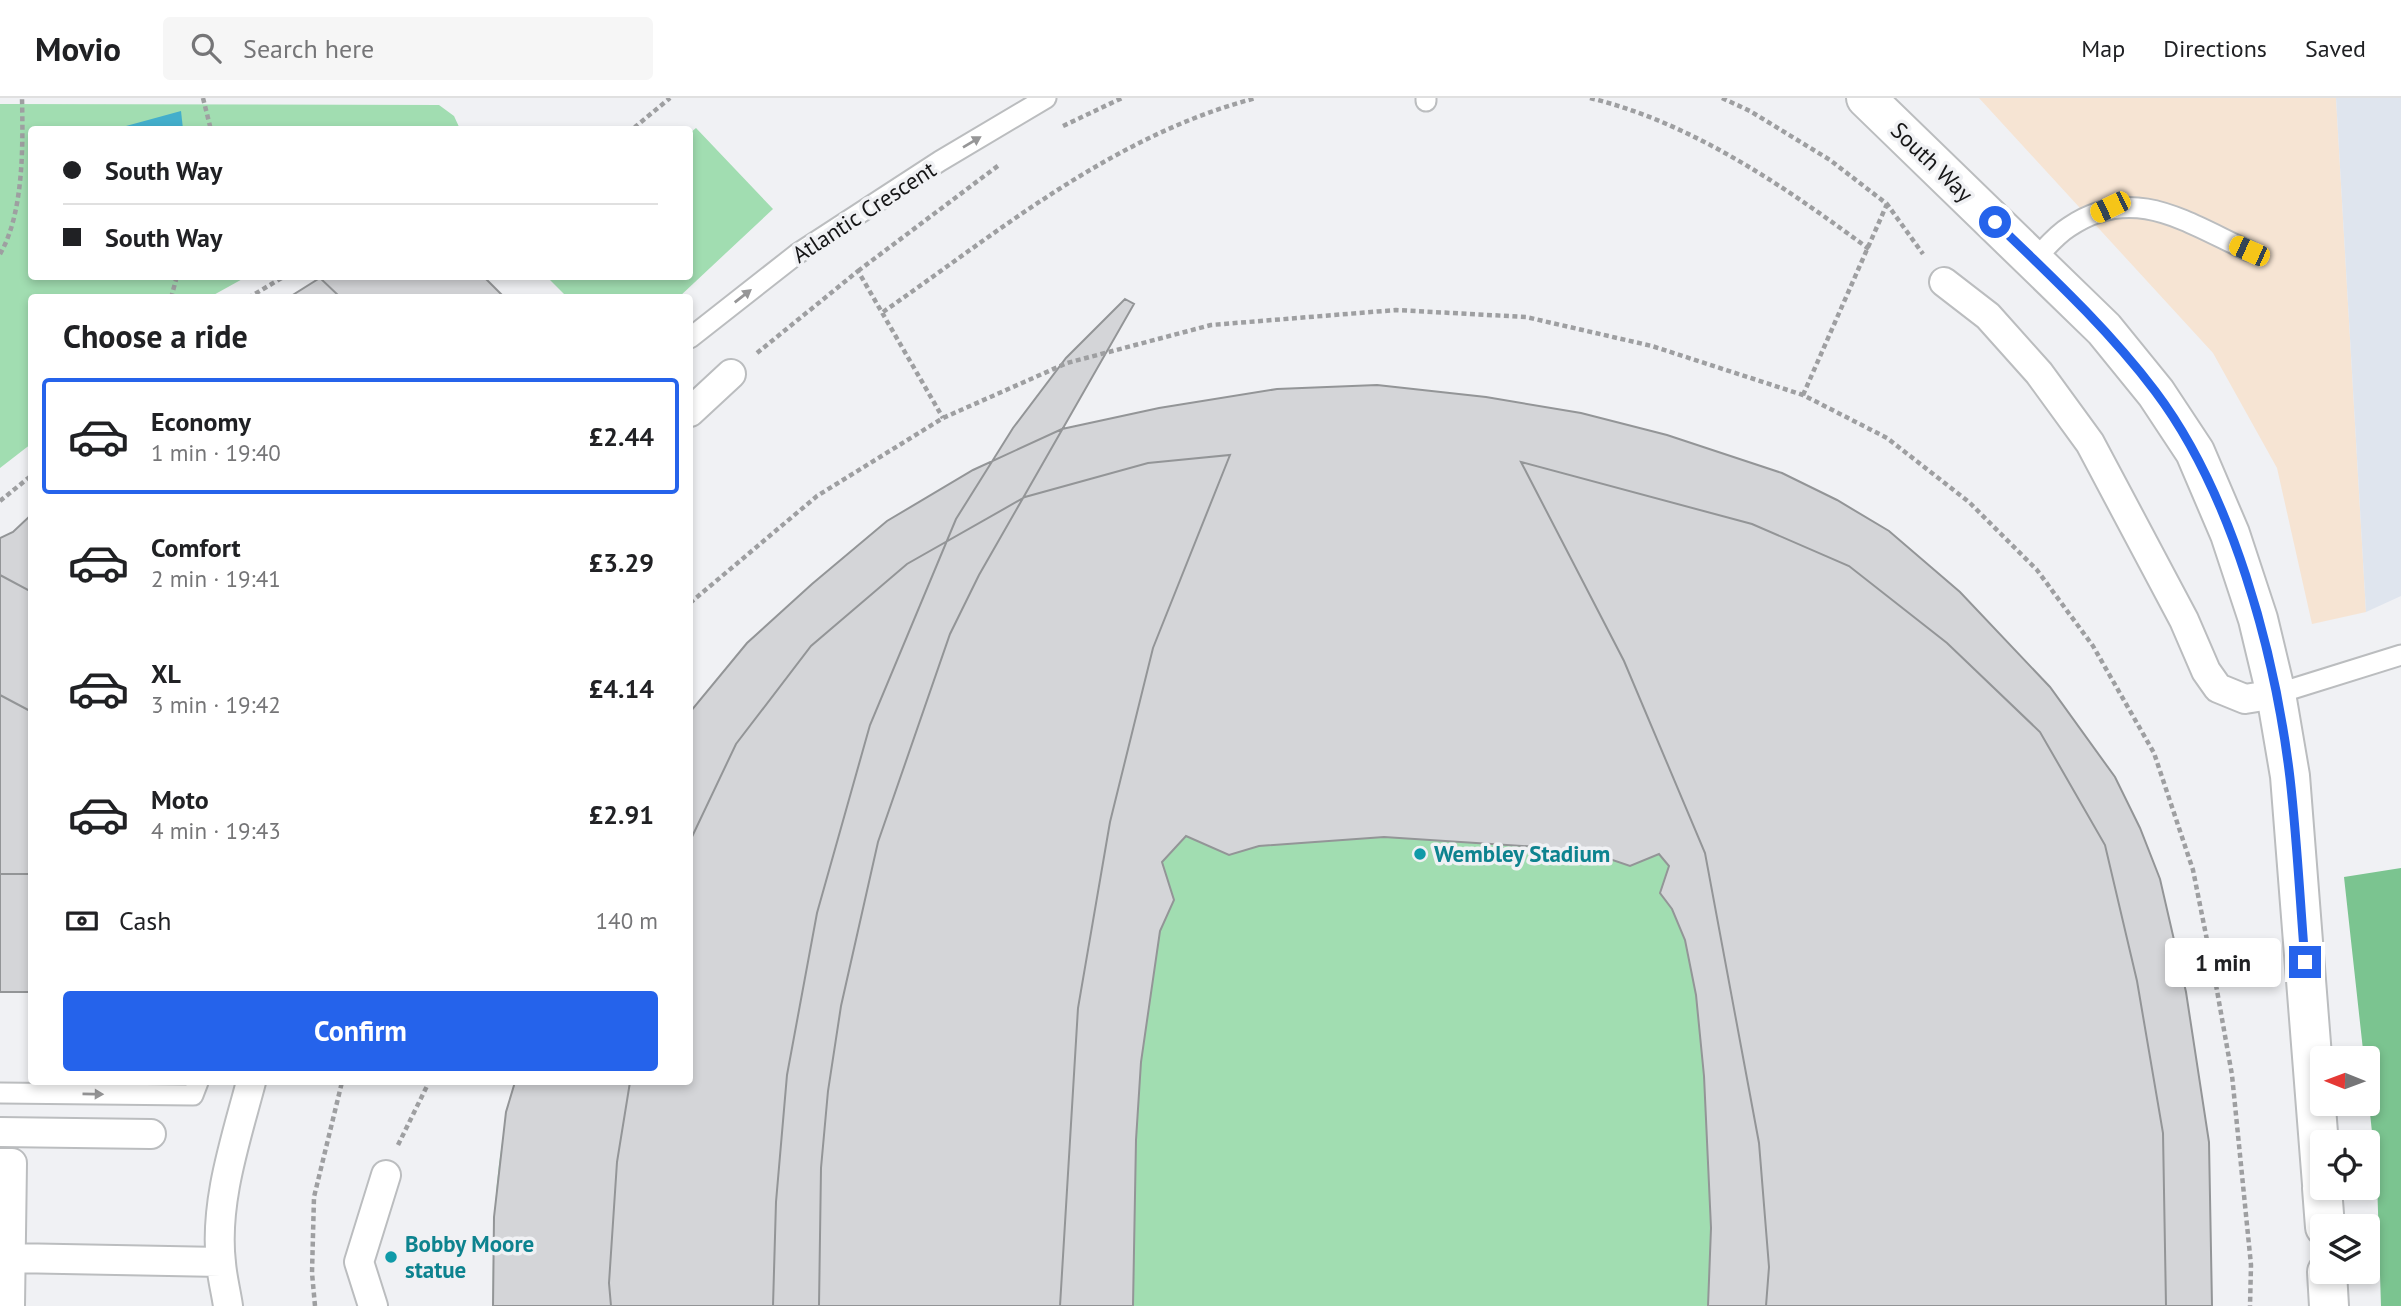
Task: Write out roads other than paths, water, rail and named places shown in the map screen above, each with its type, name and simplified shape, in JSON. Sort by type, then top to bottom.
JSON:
[{"type":"main road","name":"South Way","points":[[1866,98],[2104,329],[2156,393],[2195,452],[2230,534],[2258,619],[2276,694],[2290,776],[2318,1130]]},
{"type":"main road","points":[[2328,1284],[2329,1306]]},
{"type":"street","points":[[1944,282],[1988,316],[2039,373],[2090,443],[2184,620],[2206,671],[2218,688],[2245,699],[2276,694]]},
{"type":"street","points":[[693,409],[730,374]]},
{"type":"street","points":[[228,1306],[221,1262],[221,1223],[250,1085]]},
{"type":"street","points":[[0,1132],[151,1134]]},
{"type":"street","points":[[374,1306],[359,1262],[386,1175]]},
{"type":"street","points":[[5,1194],[7,1274],[221,1262]]},
{"type":"lane","name":"Atlantic Crescent","points":[[693,336],[797,254],[940,161],[1046,98]]},
{"type":"lane","points":[[2034,260],[2069,227],[2110,207],[2152,208],[2249,251]]},
{"type":"lane","points":[[2276,694],[2401,655]]},
{"type":"lane","points":[[0,1093],[195,1088]]},
{"type":"water","points":[[181,111],[183,126],[126,126]]},
{"type":"place","name":"Wembley Stadium","points":[[1420,854]]},
{"type":"place","name":"Bobby Moore statue","points":[[391,1257]]}]
